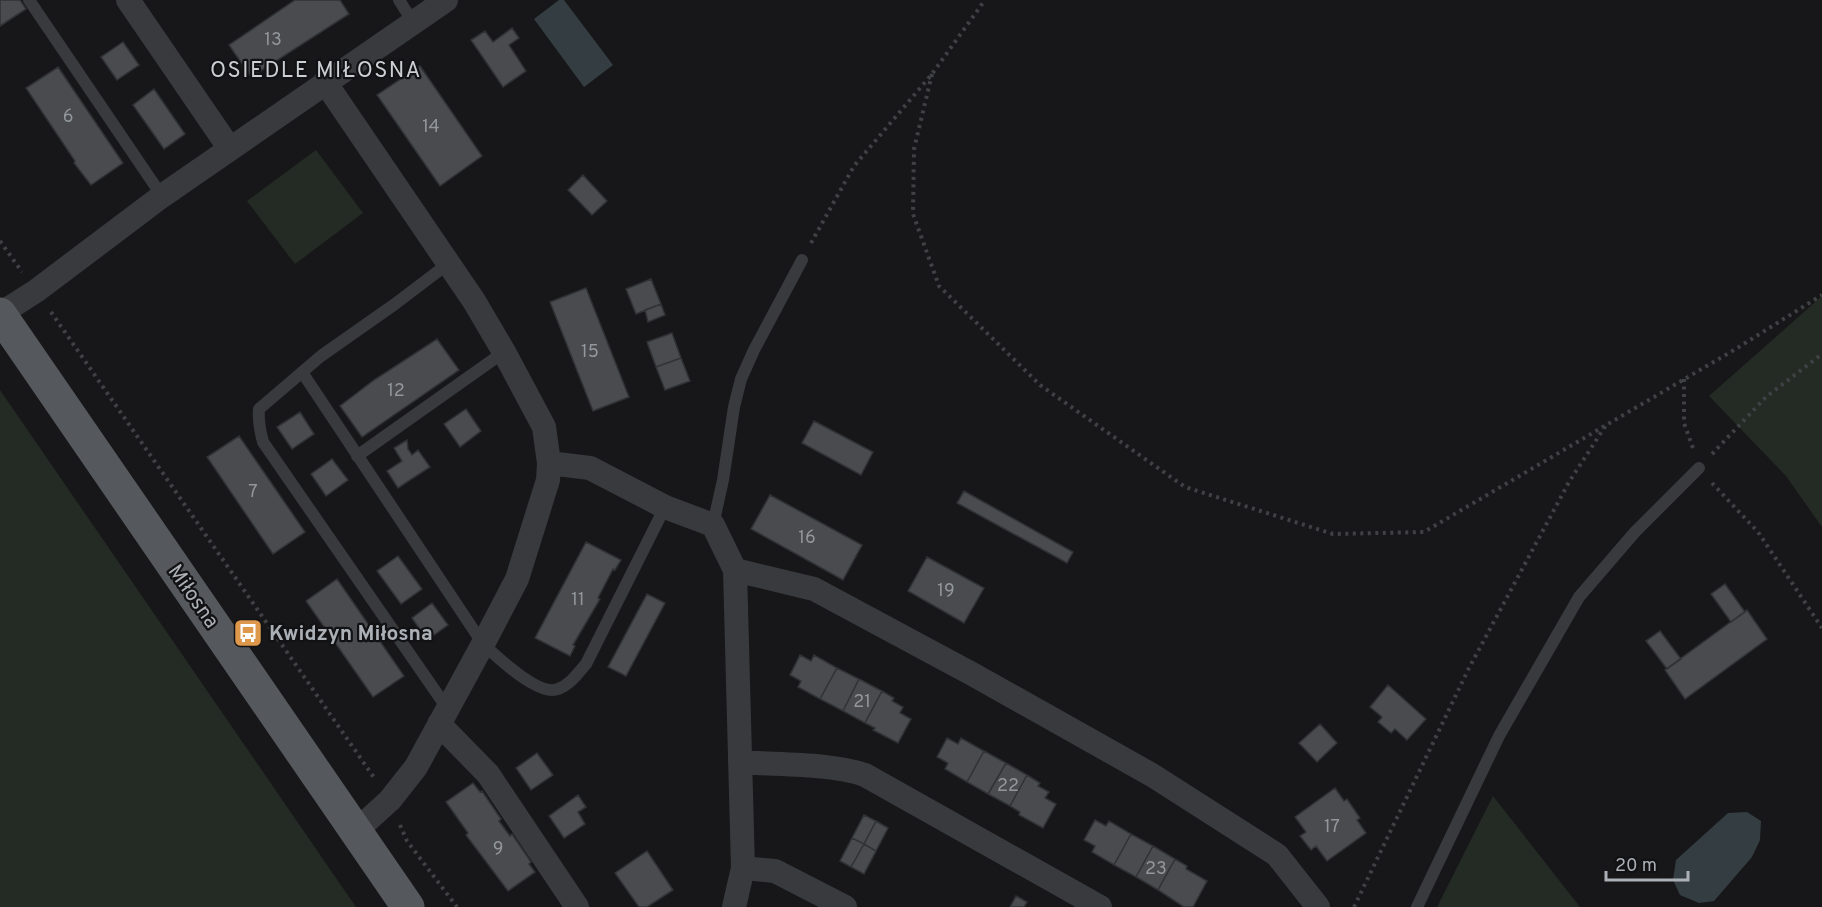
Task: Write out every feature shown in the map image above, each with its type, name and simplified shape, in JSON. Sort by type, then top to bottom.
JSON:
[{"type":"main road","name":"Miłosna","points":[[0,314],[408,907]]},
{"type":"street","points":[[128,0],[230,149]]},
{"type":"street","points":[[0,314],[36,291],[162,196],[325,82],[416,11],[446,0]]},
{"type":"street","points":[[325,82],[474,301],[504,352],[544,427],[549,463],[548,480],[517,579],[483,644],[416,767],[390,800],[356,831]]},
{"type":"street","points":[[549,463],[590,468],[665,507],[713,525],[735,570],[742,868],[734,907]]},
{"type":"street","points":[[735,570],[814,589],[1152,775],[1277,855],[1318,907]]},
{"type":"street","points":[[443,716],[488,774],[577,907]]},
{"type":"street","points":[[740,762],[854,771],[865,775],[1100,907]]},
{"type":"street","points":[[742,868],[775,871],[845,907]]},
{"type":"lane","points":[[29,0],[162,196]]},
{"type":"lane","points":[[399,0],[416,11]]},
{"type":"lane","points":[[713,525],[741,379],[802,260]]},
{"type":"lane","points":[[443,716],[263,442],[258,426],[259,409],[302,372],[448,263]]},
{"type":"lane","points":[[357,456],[504,352]]},
{"type":"lane","points":[[302,372],[483,644],[505,665],[543,689],[556,691],[568,684],[586,664],[665,507]]},
{"type":"lane","points":[[1417,907],[1499,736],[1579,597],[1635,532],[1699,468]]},
{"type":"path","points":[[802,260],[854,166],[932,74],[985,0]]},
{"type":"path","points":[[932,74],[914,148],[913,214],[939,286],[1040,385],[1185,487],[1333,534],[1424,532],[1734,350],[1822,295]]},
{"type":"path","points":[[0,241],[390,800],[407,841],[457,907]]},
{"type":"path","points":[[1684,378],[1684,423],[1699,468],[1766,397],[1822,354]]},
{"type":"path","points":[[1354,907],[1474,658],[1569,482],[1606,424]]},
{"type":"path","points":[[1713,484],[1758,532],[1822,628]]},
{"type":"shaded area","points":[[559,0],[564,0],[613,65],[584,87],[534,19]]},
{"type":"shaded area","points":[[316,150],[363,213],[295,264],[247,201]]},
{"type":"shaded area","points":[[1822,296],[1822,527],[1786,476],[1709,396]]},
{"type":"shaded area","points":[[0,390],[356,907],[0,907]]},
{"type":"shaded area","points":[[1493,796],[1580,907],[1437,907]]},
{"type":"shaded area","points":[[1747,812],[1761,821],[1760,840],[1752,857],[1714,901],[1699,903],[1680,895],[1673,880],[1676,860],[1728,813]]},
{"type":"building","points":[[0,0],[20,0],[26,9],[0,26]]},
{"type":"building","points":[[295,0],[340,0],[349,14],[251,77],[229,45]]},
{"type":"building","points":[[512,28],[519,38],[509,45],[526,71],[503,87],[471,40],[485,31],[493,42]]},
{"type":"building","points":[[123,42],[139,65],[117,80],[101,57]]},
{"type":"building","points":[[420,66],[482,156],[440,186],[377,95]]},
{"type":"building","points":[[58,67],[123,163],[91,185],[74,163],[75,161],[26,88]]},
{"type":"building","points":[[154,89],[185,134],[164,149],[133,105]]},
{"type":"building","points":[[583,175],[607,201],[592,215],[568,190]]},
{"type":"building","points":[[651,279],[661,304],[636,314],[626,289]]},
{"type":"building","points":[[586,288],[629,397],[593,411],[550,302]]},
{"type":"building","points":[[661,304],[665,315],[648,322],[645,310]]},
{"type":"building","points":[[672,333],[681,358],[656,367],[647,342]]},
{"type":"building","points":[[437,339],[459,370],[362,437],[340,406],[374,380]]},
{"type":"building","points":[[681,358],[690,381],[665,390],[656,367]]},
{"type":"building","points":[[466,409],[481,431],[460,447],[444,424]]},
{"type":"building","points":[[300,412],[314,434],[292,449],[277,427]]},
{"type":"building","points":[[814,421],[873,452],[861,475],[802,443]]},
{"type":"building","points":[[239,436],[305,532],[273,554],[207,457]]},
{"type":"building","points":[[407,440],[408,449],[412,455],[418,450],[430,467],[398,488],[387,471],[402,461],[394,448]]},
{"type":"building","points":[[332,459],[348,480],[326,496],[311,474]]},
{"type":"building","points":[[964,491],[1073,552],[1067,563],[957,503]]},
{"type":"building","points":[[770,495],[862,545],[843,580],[751,529]]},
{"type":"building","points":[[586,542],[621,560],[615,570],[613,569],[598,598],[600,599],[573,645],[575,646],[570,656],[535,638]]},
{"type":"building","points":[[398,556],[422,589],[401,604],[377,571]]},
{"type":"building","points":[[927,557],[984,588],[964,623],[908,591]]},
{"type":"building","points":[[337,579],[404,676],[373,697],[306,601]]},
{"type":"building","points":[[1725,584],[1745,612],[1731,622],[1711,594]]},
{"type":"building","points":[[647,594],[665,603],[626,676],[608,667]]},
{"type":"building","points":[[432,603],[448,625],[427,640],[412,618]]},
{"type":"building","points":[[1747,610],[1767,639],[1685,699],[1665,670]]},
{"type":"building","points":[[1660,631],[1681,659],[1667,669],[1646,641]]},
{"type":"building","points":[[800,655],[811,661],[814,655],[837,668],[820,699],[798,687],[801,681],[790,675]]},
{"type":"building","points":[[837,668],[859,679],[843,711],[820,699]]},
{"type":"building","points":[[859,679],[882,691],[865,723],[843,711]]},
{"type":"building","points":[[1388,685],[1426,719],[1407,740],[1395,729],[1391,733],[1378,722],[1382,717],[1370,707]]},
{"type":"building","points":[[882,691],[894,698],[892,701],[903,707],[900,713],[911,719],[898,743],[873,730],[875,728],[865,723]]},
{"type":"building","points":[[1320,724],[1337,743],[1317,762],[1299,743]]},
{"type":"building","points":[[947,738],[958,744],[961,738],[984,751],[967,782],[945,769],[948,763],[937,757]]},
{"type":"building","points":[[984,751],[1006,763],[988,794],[967,782]]},
{"type":"building","points":[[537,753],[553,775],[531,790],[516,768]]},
{"type":"building","points":[[1006,763],[1027,775],[1010,806],[988,794]]},
{"type":"building","points":[[1027,775],[1040,783],[1038,786],[1049,792],[1045,798],[1056,804],[1043,828],[1019,815],[1020,812],[1010,806]]},
{"type":"building","points":[[473,783],[480,792],[482,791],[510,836],[512,834],[535,872],[508,891],[466,835],[468,833],[446,802]]},
{"type":"building","points":[[1335,788],[1344,801],[1347,799],[1360,818],[1357,820],[1366,833],[1327,861],[1316,846],[1311,850],[1300,836],[1306,832],[1295,817]]},
{"type":"building","points":[[578,795],[586,807],[578,812],[585,824],[564,838],[549,816]]},
{"type":"building","points":[[864,815],[876,821],[864,844],[852,838]]},
{"type":"building","points":[[1095,820],[1106,826],[1109,821],[1131,834],[1114,865],[1092,852],[1095,846],[1084,840]]},
{"type":"building","points":[[876,821],[888,828],[876,851],[864,844]]},
{"type":"building","points":[[1131,834],[1153,846],[1136,877],[1114,865]]},
{"type":"building","points":[[852,838],[864,844],[851,867],[840,861]]},
{"type":"building","points":[[864,844],[876,851],[864,874],[851,867]]},
{"type":"building","points":[[1153,846],[1175,859],[1158,890],[1136,877]]},
{"type":"building","points":[[647,851],[673,890],[647,907],[639,907],[615,873]]},
{"type":"building","points":[[1175,859],[1187,866],[1186,869],[1207,881],[1193,907],[1184,907],[1158,890]]},
{"type":"building","points":[[1016,896],[1027,902],[1024,907],[1010,907]]},
{"type":"place","name":"Kwidzyn Miłosna","points":[[248,633]]},
{"type":"district","name":"OSIEDLE MIŁOSNA","points":[[316,69]]}]
